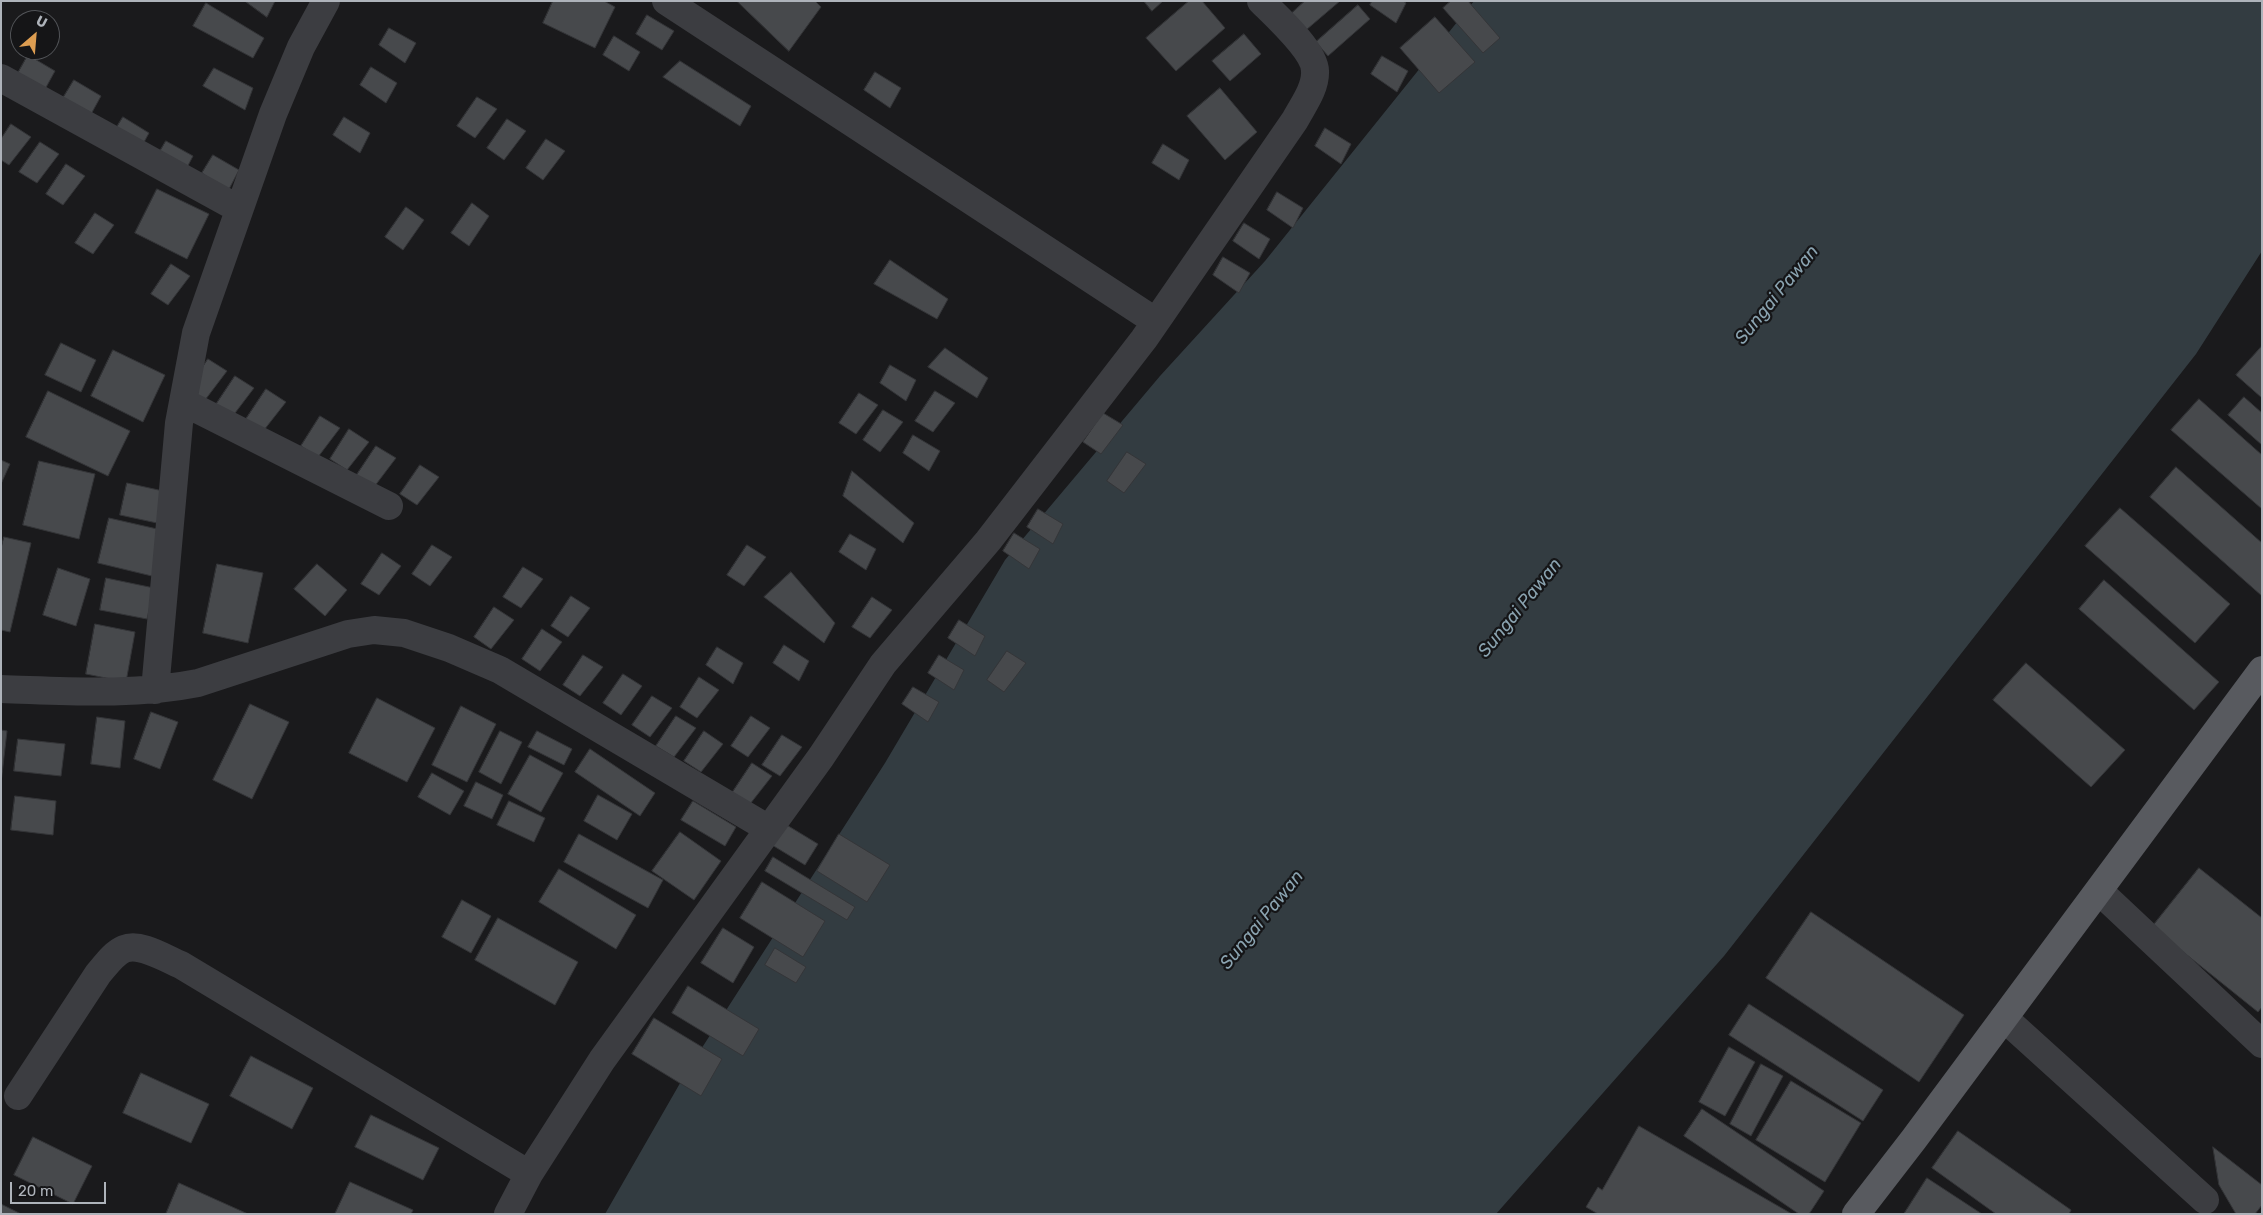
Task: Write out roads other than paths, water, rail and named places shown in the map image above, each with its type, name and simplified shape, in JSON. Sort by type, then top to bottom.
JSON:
[{"type":"main road","points":[[1856,1214],[1914,1139],[2262,670]]},
{"type":"street","points":[[155,690],[179,423],[196,332],[273,114],[301,47],[326,1]]},
{"type":"street","points":[[666,1],[1155,321]]},
{"type":"street","points":[[508,1214],[529,1174],[602,1060],[821,757],[883,664],[903,638],[988,541],[1155,321],[1296,120],[1312,88],[1316,69],[1309,53],[1261,1]]},
{"type":"street","points":[[1,78],[239,209]]},
{"type":"street","points":[[183,402],[389,506]]},
{"type":"street","points":[[1,689],[102,692],[155,690],[198,683],[348,634],[374,630],[404,633],[449,648],[500,670],[769,828]]},
{"type":"street","points":[[2099,891],[2262,1044]]},
{"type":"street","points":[[18,1096],[98,974],[113,958],[125,949],[143,949],[181,965],[529,1174]]},
{"type":"street","points":[[2004,1018],[2205,1200]]},
{"type":"water","name":"Sungai Pawan","points":[[1474,1],[2262,1],[2262,251],[2196,354],[1724,956],[1496,1214],[605,1214],[687,1071],[885,763],[1005,560],[1160,376],[1265,261]]}]
